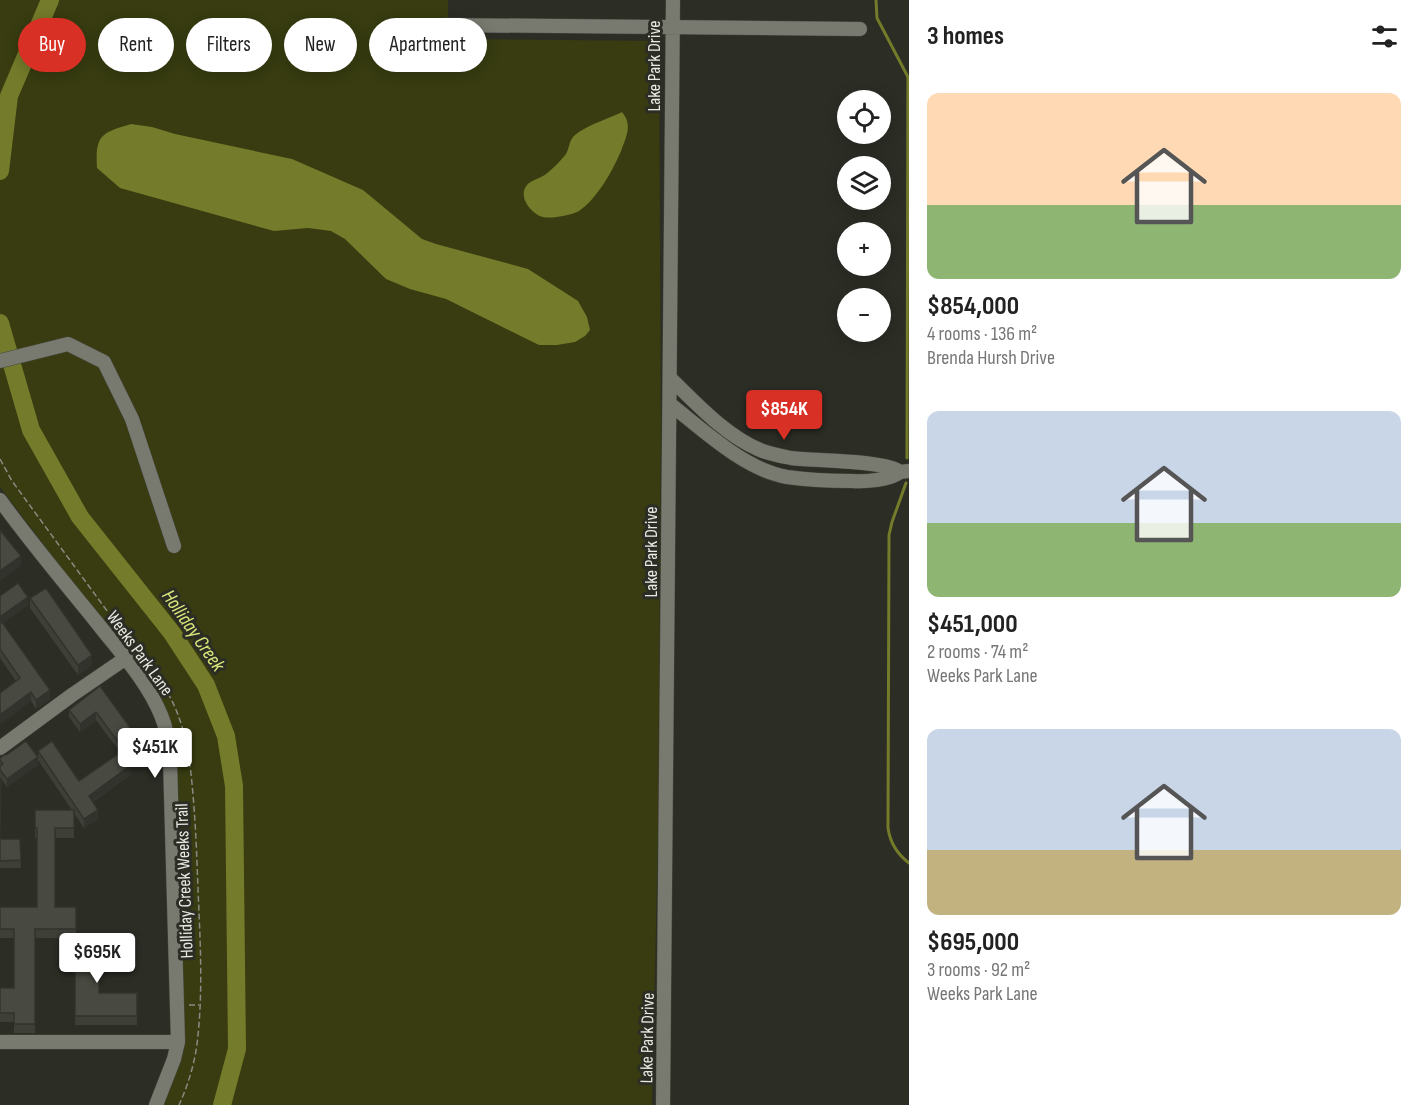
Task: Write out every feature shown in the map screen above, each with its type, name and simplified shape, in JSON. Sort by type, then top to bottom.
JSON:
[{"type":"street","name":"Lake Park Drive","points":[[663,1105],[673,0]]},
{"type":"street","points":[[487,26],[860,29]]},
{"type":"street","points":[[0,361],[68,344],[104,362],[132,419],[174,546]]},
{"type":"street","points":[[670,378],[722,426],[740,440],[759,450],[793,458],[871,464],[905,471]]},
{"type":"street","points":[[670,404],[739,457],[762,469],[786,477],[861,482],[895,476],[905,471]]},
{"type":"street","name":"Weeks Park Lane","points":[[0,500],[28,538],[126,658],[154,700],[167,732],[170,760],[178,1042],[174,1059],[156,1105]]},
{"type":"street","points":[[0,748],[126,658]]},
{"type":"street","points":[[0,1042],[178,1042]]},
{"type":"path","name":"Holliday Creek Weeks Trail","points":[[0,459],[12,481],[170,697],[183,728],[192,771],[200,923],[200,1005],[198,1037],[192,1071],[179,1105]]},
{"type":"shaded area","points":[[0,0],[448,0],[448,18],[369,18],[369,72],[487,72],[487,39],[659,41],[661,433],[658,833],[652,1105],[164,1105],[184,1050],[172,738],[128,656],[0,487]]},
{"type":"shaded area","points":[[622,112],[628,126],[625,141],[609,175],[586,206],[579,211],[556,217],[543,217],[530,209],[524,195],[527,185],[546,174],[557,164],[566,154],[577,133]]},
{"type":"shaded area","points":[[131,124],[292,159],[363,190],[422,239],[528,269],[578,301],[587,317],[590,330],[575,342],[539,345],[446,299],[410,289],[386,279],[345,239],[331,231],[308,228],[274,231],[120,188],[97,168],[97,148],[102,137],[107,133]]},
{"type":"building","points":[[0,530],[21,556],[0,571]]},
{"type":"building","points":[[18,583],[28,597],[0,617],[0,596]]},
{"type":"building","points":[[46,588],[92,655],[78,665],[30,598]]},
{"type":"building","points":[[2,622],[50,690],[36,700],[31,692],[0,715],[0,693],[20,678],[0,649],[0,624]]},
{"type":"building","points":[[100,686],[137,737],[122,747],[96,712],[80,724],[69,710]]},
{"type":"building","points":[[26,741],[38,757],[7,779],[0,770],[3,764],[0,758]]},
{"type":"building","points":[[52,741],[79,781],[121,752],[131,765],[89,796],[98,810],[84,819],[38,751]]},
{"type":"building","points":[[0,779],[1,779],[0,839]]},
{"type":"building","points":[[35,810],[74,810],[74,828],[55,828],[55,907],[76,907],[76,929],[35,929],[35,1024],[14,1024],[14,1013],[0,1013],[0,988],[14,988],[14,929],[0,929],[0,907],[37,907]]},
{"type":"building","points":[[0,839],[20,839],[21,860],[0,861]]},
{"type":"building","points":[[75,935],[99,935],[99,993],[137,993],[137,1016],[75,1016]]},
{"type":"waterway","name":"Holliday Creek","points":[[0,171],[9,96],[50,0]]},
{"type":"waterway","points":[[876,0],[877,18],[908,77],[907,458]]},
{"type":"waterway","name":"Holliday Creek","points":[[0,323],[31,430],[80,517],[172,633],[206,685],[226,736],[234,786],[237,1049],[222,1105]]},
{"type":"waterway","points":[[906,483],[889,535],[888,828],[895,847],[909,863]]}]
